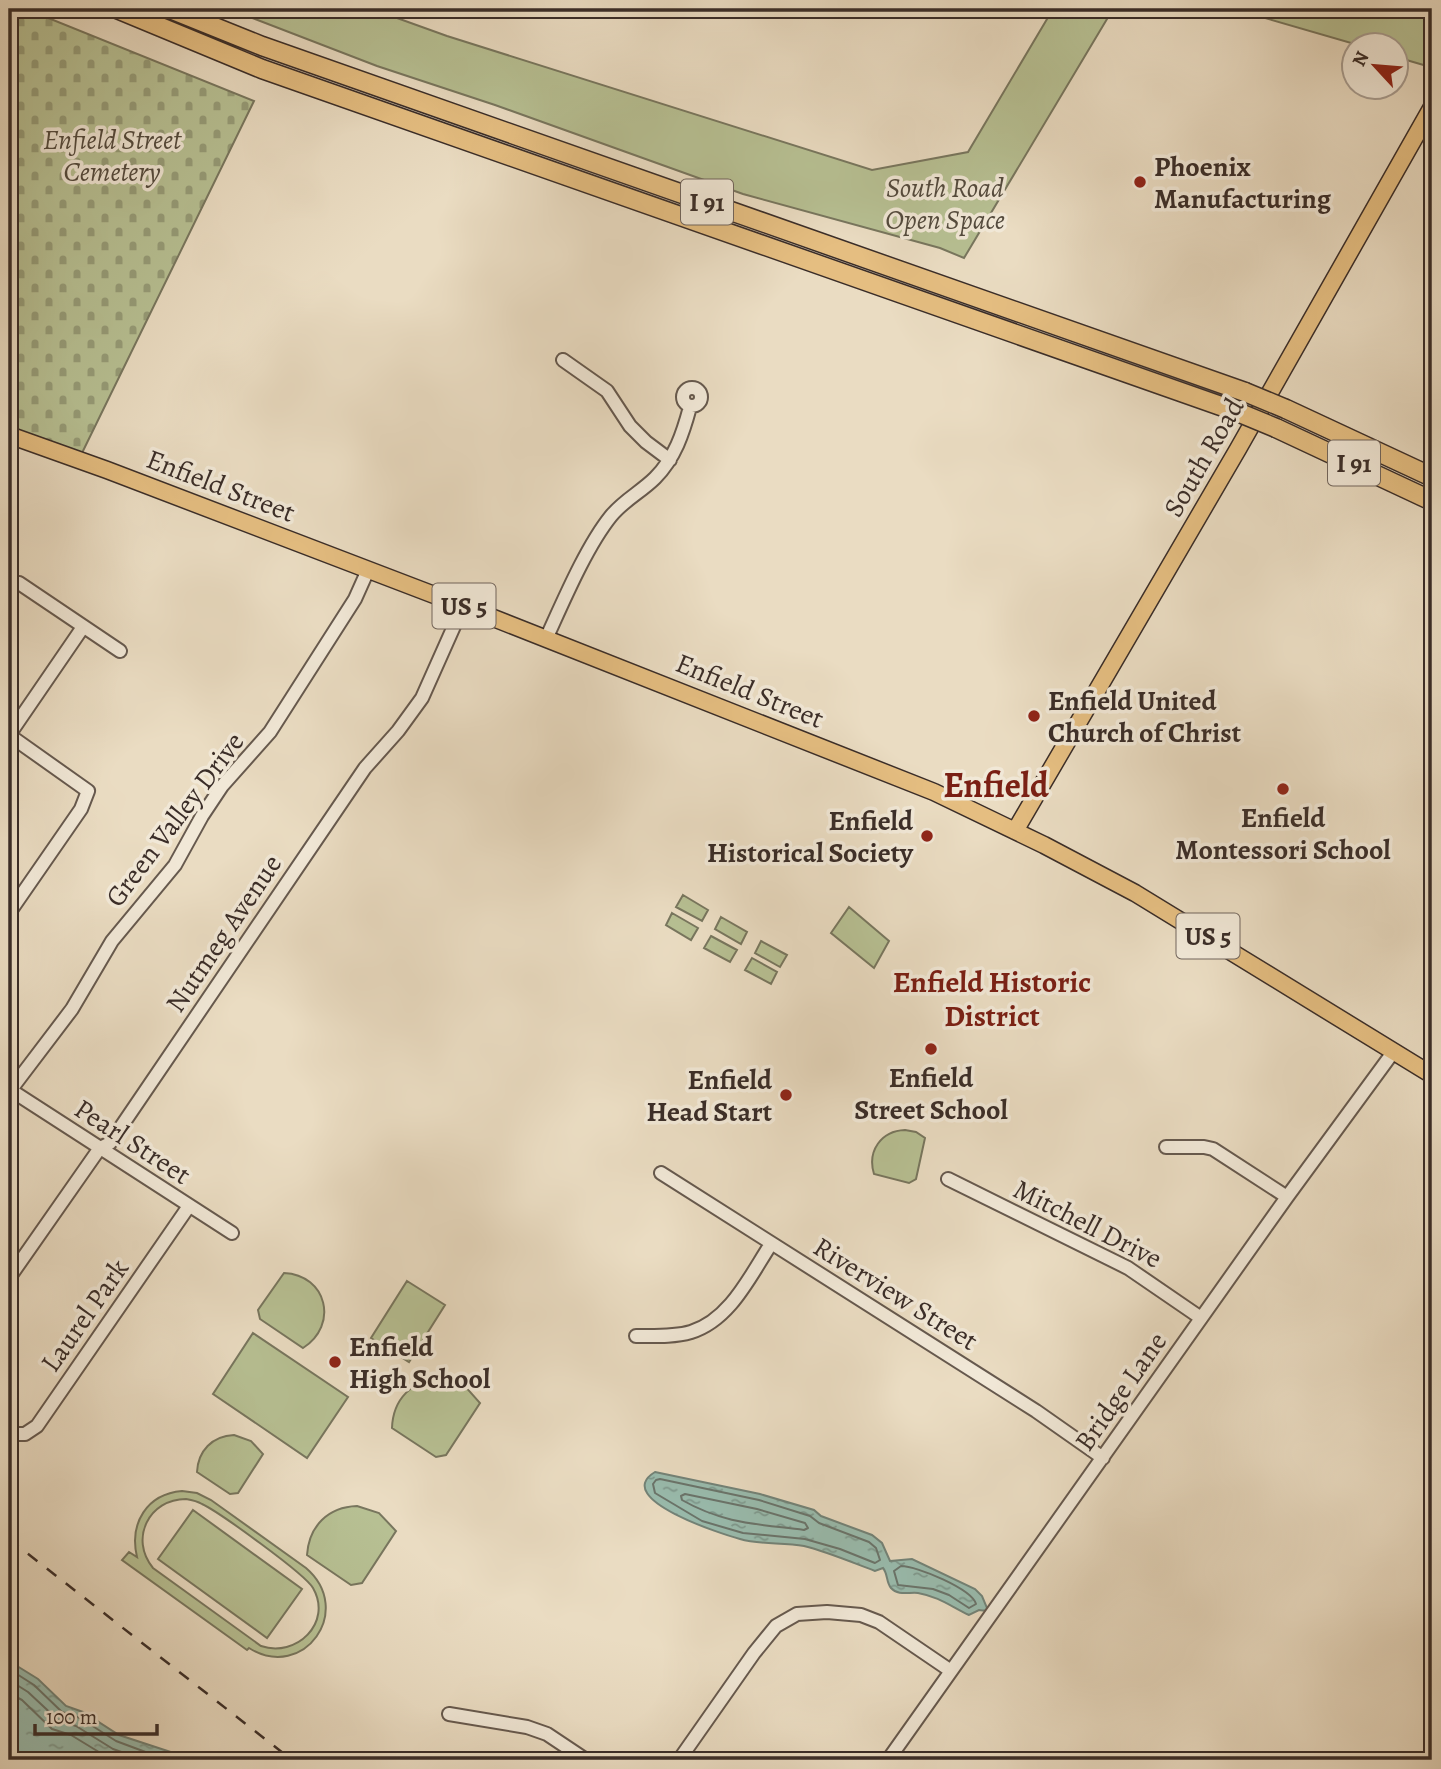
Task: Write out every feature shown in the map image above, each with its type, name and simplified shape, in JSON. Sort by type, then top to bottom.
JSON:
[{"type":"highway","name":"I 91","points":[[117,9],[262,69],[1235,411],[1432,501]]},
{"type":"highway","name":"I 91","points":[[170,9],[275,50],[1245,393],[1286,409],[1432,477]]},
{"type":"main road","name":"South Road","points":[[1015,831],[1238,449],[1432,107]]},
{"type":"main road","name":"Enfield Street","points":[[9,435],[463,606],[909,782],[1088,867],[1175,916],[1432,1075]]},
{"type":"street","points":[[563,360],[607,391],[630,426],[670,460]]},
{"type":"street","points":[[546,639],[566,595],[610,517],[627,498],[654,479],[670,460],[684,429],[690,407]]},
{"type":"street","name":"Green Valley Drive","points":[[9,1090],[72,1009],[112,941],[175,865],[222,786],[270,732],[355,599],[368,570]]},
{"type":"street","points":[[19,583],[120,651]]},
{"type":"street","name":"Nutmeg Avenue","points":[[9,1278],[100,1148],[110,1143],[365,768],[398,732],[422,698],[463,606]]},
{"type":"street","points":[[9,913],[81,809],[88,791],[9,735],[83,627]]},
{"type":"street","name":"Bridge Lane","points":[[888,1760],[1394,1051]]},
{"type":"street","name":"Pearl Street","points":[[9,1090],[232,1233]]},
{"type":"street","points":[[1166,1147],[1213,1149],[1287,1198]]},
{"type":"street","name":"Riverview Street","points":[[662,1173],[1042,1415],[1103,1458]]},
{"type":"street","name":"Mitchell Drive","points":[[948,1179],[1136,1272],[1201,1318]]},
{"type":"street","name":"Laurel Park","points":[[9,1434],[25,1434],[37,1426],[189,1206]]},
{"type":"street","points":[[636,1336],[678,1334],[709,1324],[723,1313],[771,1244]]},
{"type":"street","points":[[679,1760],[754,1653],[776,1626],[797,1614],[827,1612],[861,1615],[879,1622],[951,1671]]},
{"type":"street","points":[[449,1714],[527,1727],[547,1734],[586,1760]]},
{"type":"green space","name":"Enfield Street Cemetery","points":[[9,9],[26,9],[254,101],[82,453],[9,428]]},
{"type":"green space","name":"South Road Open Space","points":[[229,9],[372,9],[447,36],[872,170],[968,152],[1053,9],[1113,9],[964,258],[940,248],[743,194],[495,105],[377,66]]},
{"type":"green space","points":[[1234,9],[1419,9],[1432,15],[1432,56],[1427,66],[1410,61],[1410,32],[1340,32],[1340,40]]},
{"type":"green space","points":[[683,895],[708,910],[702,921],[676,907]]},
{"type":"green space","points":[[849,907],[889,941],[874,968],[831,933]]},
{"type":"green space","points":[[672,913],[698,928],[691,940],[666,925]]},
{"type":"green space","points":[[721,917],[747,932],[741,944],[715,929]]},
{"type":"green space","points":[[711,936],[737,950],[730,962],[704,948]]},
{"type":"green space","points":[[761,941],[787,955],[780,967],[755,953]]},
{"type":"green space","points":[[752,958],[777,972],[771,984],[745,970]]},
{"type":"green space","points":[[905,1130],[916,1132],[925,1138],[916,1179],[909,1183],[874,1174],[874,1150],[878,1144],[889,1134]]},
{"type":"green space","points":[[284,1273],[310,1282],[323,1303],[321,1327],[303,1348],[260,1319],[258,1310]]},
{"type":"green space","points":[[407,1281],[445,1305],[409,1362],[371,1338]]},
{"type":"green space","points":[[253,1333],[348,1397],[307,1458],[213,1394]]},
{"type":"green space","points":[[441,1378],[464,1385],[480,1403],[446,1455],[436,1457],[392,1428],[396,1408],[406,1393],[421,1383]]},
{"type":"green space","points":[[234,1435],[251,1441],[263,1454],[238,1493],[230,1494],[197,1472],[200,1457],[208,1446],[219,1438]]},
{"type":"green space","points":[[170,1493],[197,1493],[211,1500],[306,1568],[320,1585],[326,1603],[324,1621],[316,1636],[304,1649],[288,1656],[269,1656],[249,1648],[247,1650],[122,1560],[129,1552],[137,1557],[136,1533],[143,1512],[150,1504]],"holes":[[[186,1499],[200,1503],[225,1519],[279,1557],[307,1581],[318,1601],[315,1625],[308,1635],[287,1647],[261,1646],[153,1568],[143,1545],[143,1533],[147,1523],[153,1513],[162,1506]]]},
{"type":"green space","points":[[357,1506],[379,1513],[396,1531],[362,1583],[351,1585],[307,1555],[312,1535],[322,1520],[337,1510]]},
{"type":"green space","points":[[193,1510],[302,1589],[267,1638],[158,1559]]},
{"type":"water","points":[[655,1472],[760,1494],[814,1510],[821,1516],[872,1535],[882,1543],[890,1561],[912,1559],[975,1589],[982,1596],[986,1611],[979,1610],[969,1615],[933,1597],[897,1592],[889,1586],[883,1568],[875,1571],[804,1546],[748,1541],[695,1523],[658,1504],[647,1493],[645,1482]]},
{"type":"water","points":[[9,1661],[38,1679],[66,1706],[83,1712],[119,1735],[195,1760],[9,1760]]},
{"type":"railway","points":[[9,1539],[292,1760]]},
{"type":"place","name":"Phoenix Manufacturing","points":[[1140,182]]},
{"type":"place","name":"Enfield United Church of Christ","points":[[1034,716]]},
{"type":"place","name":"Enfield Montessori School","points":[[1283,789]]},
{"type":"place","name":"Enfield Historical Society","points":[[927,836]]},
{"type":"place","name":"Enfield Street School","points":[[931,1049]]},
{"type":"place","name":"Enfield Head Start","points":[[786,1095]]},
{"type":"place","name":"Enfield High School","points":[[335,1362]]},
{"type":"district","name":"Enfield","points":[[996,785]]},
{"type":"district","name":"Enfield Historic District","points":[[992,999]]}]
